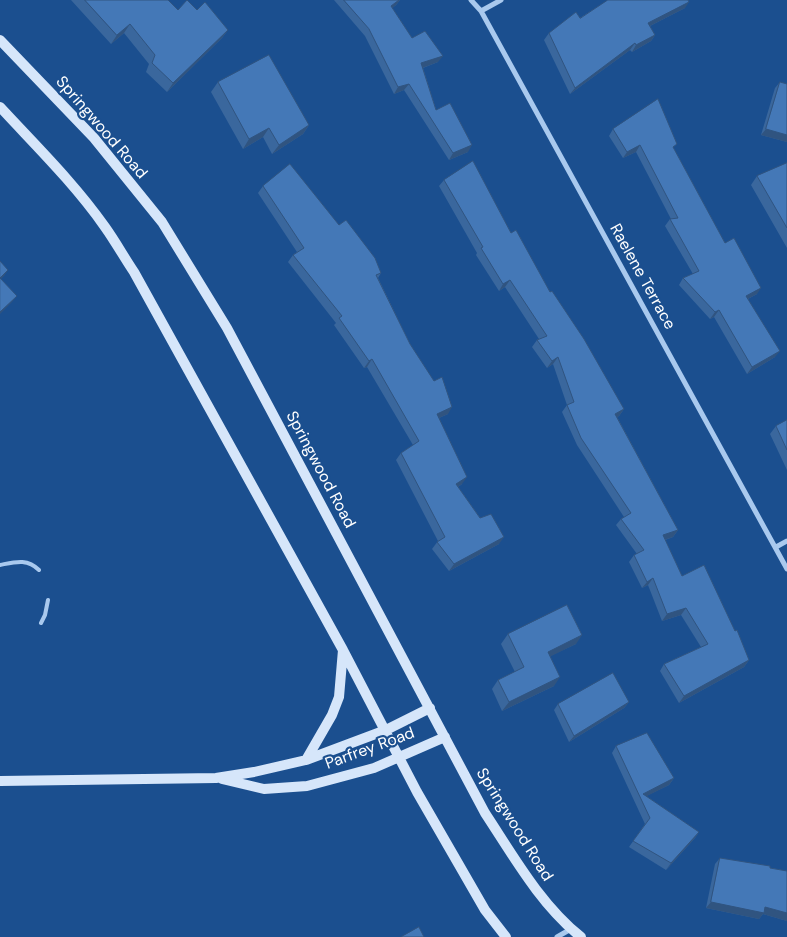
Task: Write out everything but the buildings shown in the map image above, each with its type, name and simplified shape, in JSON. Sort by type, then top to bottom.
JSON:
[{"type":"main road","name":"Springwood Road","points":[[0,40],[94,138],[162,222],[227,328],[485,813],[534,889],[571,929],[582,937]]},
{"type":"main road","points":[[0,107],[59,170],[105,227],[134,272],[343,650],[417,792],[485,910],[506,937]]},
{"type":"main road","points":[[306,760],[332,715],[339,697],[343,650]]},
{"type":"main road","name":"Parfrey Road","points":[[0,781],[216,778],[254,772],[306,760],[386,730],[430,708]]},
{"type":"main road","name":"Parfrey Road","points":[[216,778],[264,789],[307,786],[374,768],[445,737]]},
{"type":"street","name":"Raelene Terrace","points":[[471,0],[481,11],[787,569]]},
{"type":"street","points":[[481,11],[501,0]]},
{"type":"street","points":[[776,547],[787,541]]},
{"type":"street","points":[[557,937],[571,929]]},
{"type":"lane","points":[[0,565],[23,560],[39,570]]},
{"type":"lane","points":[[41,623],[48,600]]}]
